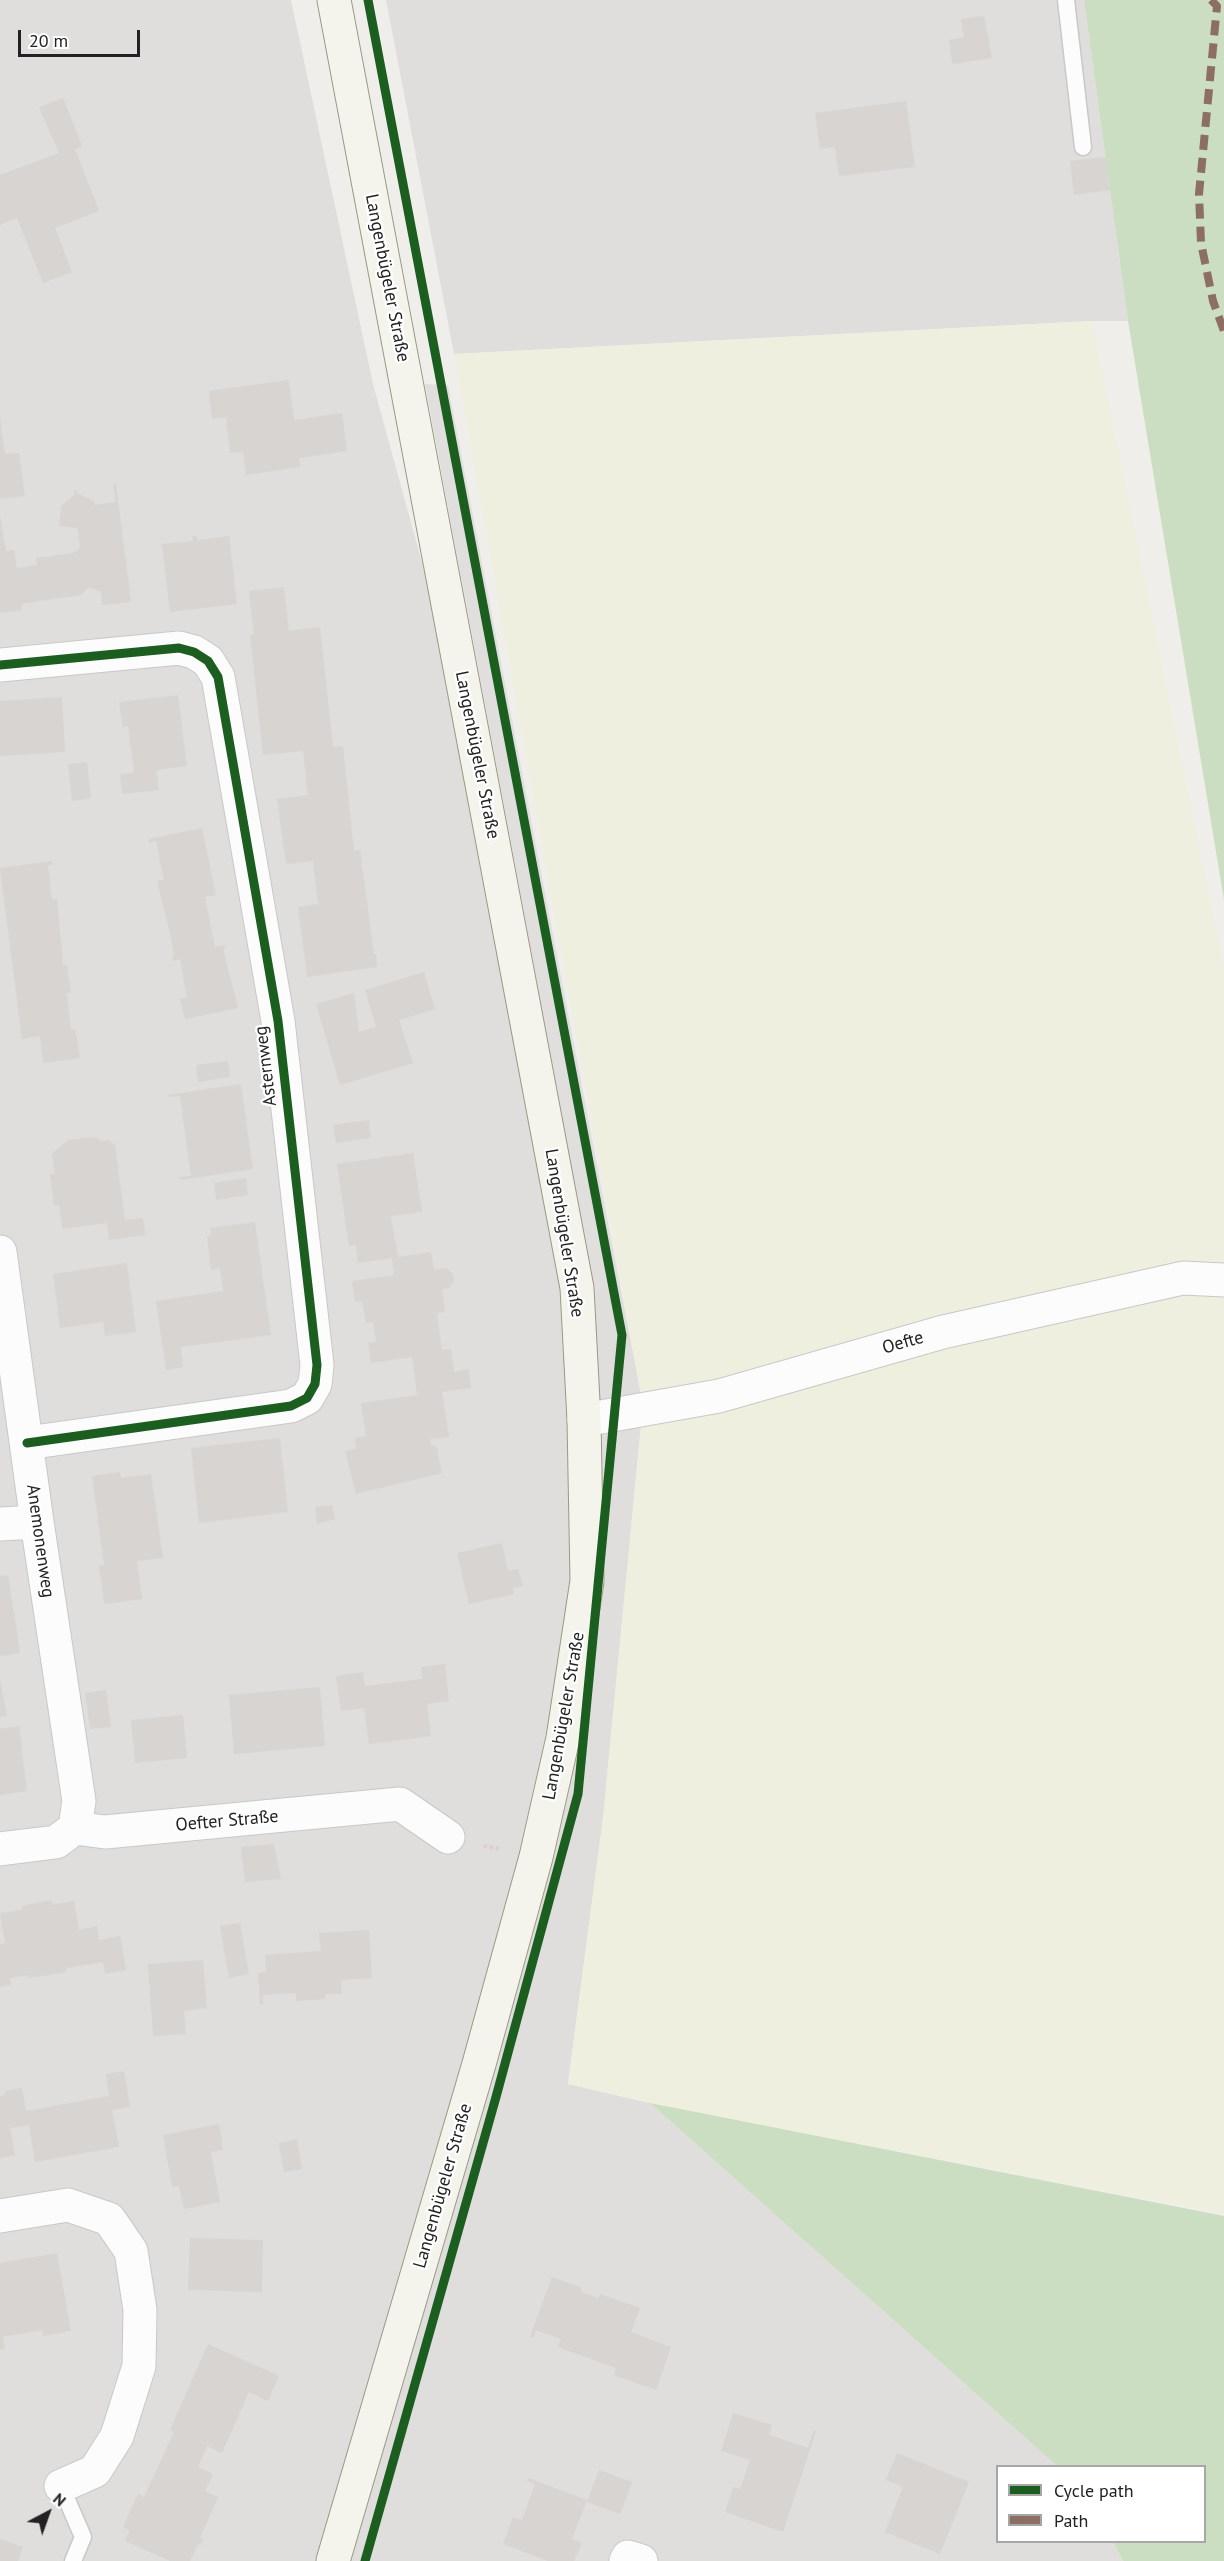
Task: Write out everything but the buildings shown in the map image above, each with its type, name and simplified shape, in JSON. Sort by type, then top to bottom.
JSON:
[{"type":"main road","name":"Langenbügeler Straße","points":[[333,2561],[479,2064],[536,1857],[563,1738],[587,1581],[584,1419],[577,1288],[334,0]]},
{"type":"street","name":"Asternweg","points":[[0,665],[178,648],[194,652],[208,661],[218,677],[278,1021],[317,1365],[315,1384],[307,1398],[291,1406],[27,1443]]},
{"type":"street","name":"Anemonenweg","points":[[0,1252],[79,1802],[75,1828]]},
{"type":"street","name":"Oefte","points":[[584,1419],[719,1395],[943,1332],[1183,1278],[1224,1280]]},
{"type":"street","points":[[0,1524],[37,1522]]},
{"type":"street","name":"Oefter Straße","points":[[75,1828],[105,1832],[400,1804],[448,1837]]},
{"type":"street","points":[[0,1849],[56,1842],[75,1828]]},
{"type":"street","points":[[0,2216],[68,2205],[109,2219],[131,2251],[140,2310],[139,2366],[117,2436],[95,2471],[61,2486]]},
{"type":"street","points":[[626,2561],[628,2557],[641,2561]]},
{"type":"lane","points":[[1066,0],[1083,147]]},
{"type":"lane","points":[[61,2486],[82,2537],[73,2561]]},
{"type":"path","points":[[618,1312],[622,1335],[621,1358]]},
{"type":"path","points":[[448,1837],[536,1857]]},
{"type":"shaded area","points":[[0,0],[291,0],[373,384],[620,1285],[643,1405],[603,1818],[568,2084],[650,2103],[1056,2465],[996,2465],[996,2543],[1114,2543],[1123,2561],[0,2561]]},
{"type":"shaded area","points":[[386,0],[1084,0],[1128,321],[454,354]]},
{"type":"shaded area","points":[[425,384],[448,385],[620,1285],[595,1292]]},
{"type":"green space","points":[[1084,0],[1224,0],[1224,900],[1128,321]]},
{"type":"green space","points":[[1092,321],[1224,968],[1224,2214],[650,2103],[568,2084],[603,1818],[643,1405],[454,354]]},
{"type":"green space","points":[[650,2103],[1224,2216],[1224,2561],[1123,2561],[1114,2543],[1206,2543],[1206,2465],[1056,2465]]},
{"type":"marked path","points":[[1211,0],[1217,6],[1199,194],[1201,243],[1213,301],[1224,331]]},
{"type":"cycle path","points":[[365,2561],[496,2097],[578,1794],[622,1335],[368,0]]},
{"type":"cycle path","points":[[0,665],[179,648],[194,652],[208,661],[218,677],[278,1021],[317,1365],[315,1384],[307,1398],[291,1406],[27,1443]]}]
